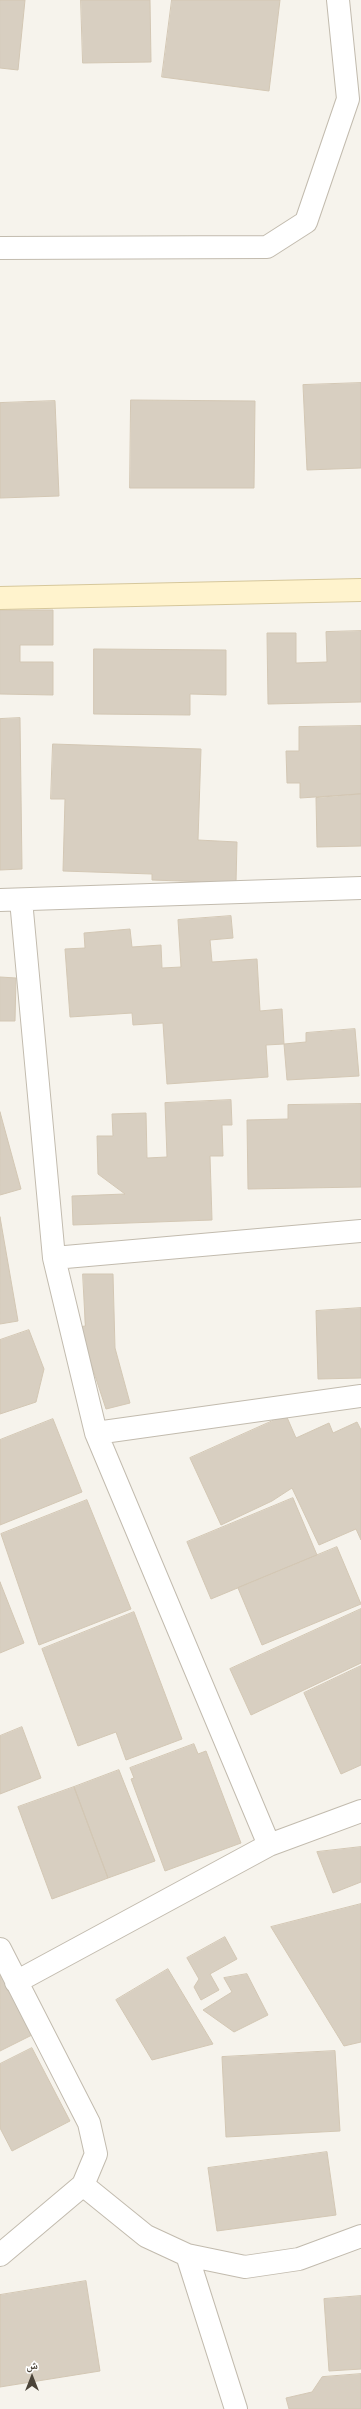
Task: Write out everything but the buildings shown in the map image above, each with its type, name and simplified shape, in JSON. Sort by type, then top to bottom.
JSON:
[{"type":"street","points":[[0,248],[267,247],[306,222],[348,99],[338,0]]},
{"type":"street","points":[[0,598],[361,590]]},
{"type":"street","points":[[269,1845],[96,1433],[54,1258],[10,900],[361,888]]},
{"type":"street","points":[[54,1258],[361,1230]]},
{"type":"street","points":[[96,1433],[361,1396]]},
{"type":"street","points":[[16,1982],[269,1845],[361,1811]]},
{"type":"street","points":[[0,1949],[89,2123],[96,2154],[83,2184],[0,2255]]},
{"type":"street","points":[[83,2184],[146,2236],[187,2255],[245,2267],[299,2259],[361,2236]]},
{"type":"street","points":[[187,2255],[236,2409]]}]
